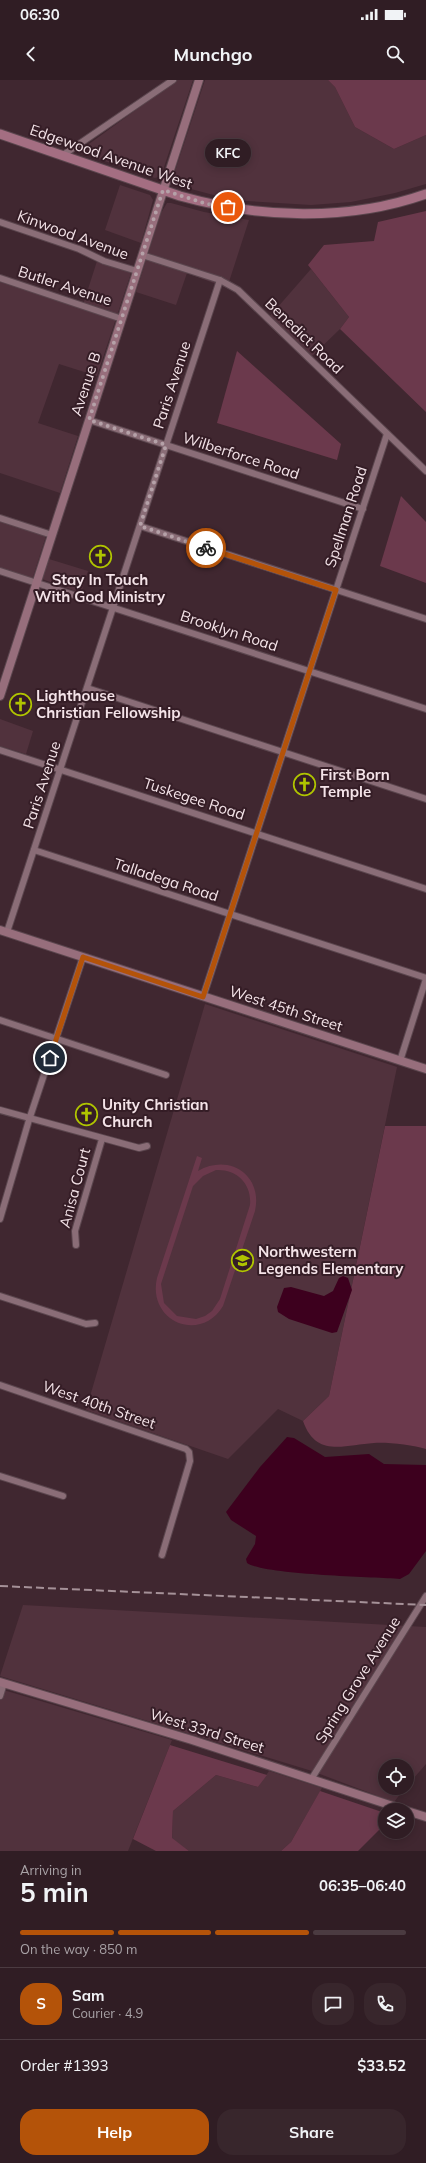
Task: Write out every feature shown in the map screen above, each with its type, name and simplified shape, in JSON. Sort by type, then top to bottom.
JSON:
[{"type":"main road","name":"Edgewood Avenue West","points":[[0,134],[163,190],[214,205],[276,213],[309,214],[364,209],[426,194]]},
{"type":"street","points":[[63,155],[173,80]]},
{"type":"street","name":"Avenue B","points":[[0,696],[199,80]]},
{"type":"street","name":"Kinwood Avenue","points":[[0,222],[79,249],[104,261],[137,271]]},
{"type":"street","name":"Benedict Road","points":[[142,255],[220,280],[238,290],[426,471]]},
{"type":"street","name":"Butler Avenue","points":[[0,278],[122,318]]},
{"type":"street","name":"Paris Avenue","points":[[3,931],[34,850],[220,280]]},
{"type":"street","name":"Wilberforce Road","points":[[89,420],[363,509]]},
{"type":"street","name":"Spellman Road","points":[[203,997],[387,434]]},
{"type":"street","points":[[0,518],[52,535]]},
{"type":"street","points":[[140,526],[426,619]]},
{"type":"street","name":"Brooklyn Road","points":[[0,571],[426,709]]},
{"type":"street","points":[[87,688],[426,799]]},
{"type":"street","name":"Tuskegee Road","points":[[0,750],[426,889]]},
{"type":"street","name":"Talladega Road","points":[[34,850],[426,979]]},
{"type":"street","name":"West 45th Street","points":[[3,931],[426,1069]]},
{"type":"street","points":[[0,1218],[29,1120],[83,957]]},
{"type":"street","points":[[400,1061],[426,979]]},
{"type":"street","points":[[0,1020],[166,1075]]},
{"type":"street","points":[[0,1110],[29,1120],[102,1139],[139,1148],[147,1146]]},
{"type":"street","name":"Anisa Court","points":[[76,1244],[75,1231],[102,1139]]},
{"type":"street","points":[[0,1296],[86,1324],[95,1323]]},
{"type":"street","name":"West 40th Street","points":[[0,1385],[182,1447],[189,1452],[190,1461],[162,1555]]},
{"type":"street","points":[[0,1476],[62,1496]]},
{"type":"street","name":"Spring Grove Avenue","points":[[312,1778],[426,1596]]},
{"type":"street","points":[[0,1696],[2,1683]]},
{"type":"street","name":"West 33rd Street","points":[[2,1683],[312,1778],[385,1803]]},
{"type":"street","name":"West 33rd Street","points":[[414,1813],[426,1817]]},
{"type":"shaded area","points":[[177,80],[193,80],[161,176],[155,178],[78,152]]},
{"type":"shaded area","points":[[205,80],[328,80],[335,87],[355,127],[394,149],[426,135],[426,184],[395,193],[351,202],[311,205],[246,201],[221,197],[176,185],[173,177]]},
{"type":"shaded area","points":[[328,80],[426,80],[426,135],[394,149],[355,127],[335,87]]},
{"type":"shaded area","points":[[120,185],[150,195],[153,200],[141,243],[105,230]]},
{"type":"shaded area","points":[[167,203],[204,212],[249,220],[227,288],[187,273],[176,305],[136,292],[161,213]]},
{"type":"shaded area","points":[[426,211],[426,412],[340,329],[349,317],[308,265],[324,245],[374,241],[378,222]]},
{"type":"shaded area","points":[[97,261],[131,273],[97,376],[59,364],[38,423],[78,436],[60,493],[0,473],[0,282],[82,308]]},
{"type":"shaded area","points":[[311,269],[349,317],[340,329],[312,356],[270,316]]},
{"type":"shaded area","points":[[237,351],[341,444],[337,460],[217,423]]},
{"type":"shaded area","points":[[401,496],[426,522],[426,583],[380,566]]},
{"type":"shaded area","points":[[0,520],[46,536],[32,580],[0,569]]},
{"type":"shaded area","points":[[49,559],[88,571],[81,593],[42,579]]},
{"type":"shaded area","points":[[0,719],[33,731],[26,754],[0,746]]},
{"type":"shaded area","name":"Northwestern Legends Elementary","points":[[205,1004],[397,1067],[329,1396],[303,1421],[278,1409],[228,1459],[86,1410]]},
{"type":"shaded area","points":[[385,1126],[426,1126],[426,1449],[386,1443],[342,1447],[323,1445],[315,1440],[309,1433],[303,1421],[329,1396]]},
{"type":"shaded area","points":[[197,1156],[202,1158],[198,1171],[210,1166],[221,1165],[232,1166],[241,1171],[249,1178],[254,1187],[256,1198],[255,1211],[223,1306],[213,1317],[202,1324],[189,1325],[178,1322],[167,1316],[160,1306],[156,1293],[157,1278]],"holes":[[[216,1170],[224,1170],[237,1175],[246,1184],[250,1197],[250,1205],[220,1299],[212,1311],[205,1316],[196,1319],[177,1316],[164,1303],[161,1284],[193,1186],[203,1176]]]},
{"type":"shaded area","points":[[343,1276],[348,1278],[352,1290],[337,1332],[332,1333],[289,1319],[278,1312],[277,1307],[284,1288],[291,1287],[324,1296],[333,1291],[339,1278]]},
{"type":"shaded area","points":[[287,1437],[294,1438],[325,1457],[369,1454],[384,1464],[426,1465],[426,1551],[409,1574],[400,1579],[320,1575],[274,1570],[257,1567],[247,1563],[246,1559],[255,1544],[256,1536],[231,1520],[226,1512],[260,1467]]},
{"type":"shaded area","points":[[23,1605],[426,1627],[426,1764],[414,1778],[414,1759],[378,1759],[378,1795],[400,1795],[394,1802],[312,1771],[0,1676]]},
{"type":"shaded area","points":[[0,1689],[172,1740],[128,1851],[0,1851]]},
{"type":"shaded area","points":[[170,1745],[267,1775],[258,1787],[216,1775],[173,1811],[172,1838],[189,1851],[156,1851],[133,1839]]},
{"type":"shaded area","points":[[269,1771],[322,1788],[291,1842],[281,1851],[189,1851],[172,1839],[173,1811],[216,1775],[258,1787]]},
{"type":"shaded area","points":[[320,1791],[378,1811],[378,1831],[358,1851],[281,1851],[291,1842]]},
{"type":"railway","points":[[0,1586],[426,1605]]},
{"type":"way so far","points":[[206,548],[140,526],[166,445],[89,420],[163,190],[207,204],[228,207]]},
{"type":"place","name":"KFC","points":[[228,207]]},
{"type":"place","name":"Stay In Touch With God Ministry","points":[[100,557]]},
{"type":"place","name":"Lighthouse Christian Fellowship","points":[[20,705]]},
{"type":"place","name":"First Born Temple","points":[[305,784]]},
{"type":"place","name":"Unity Christian Church","points":[[87,1114]]},
{"type":"place","name":"Northwestern Legends Elementary","points":[[243,1261]]},
{"type":"route","points":[[50,1058],[83,957],[203,997],[336,590],[206,548]]}]
